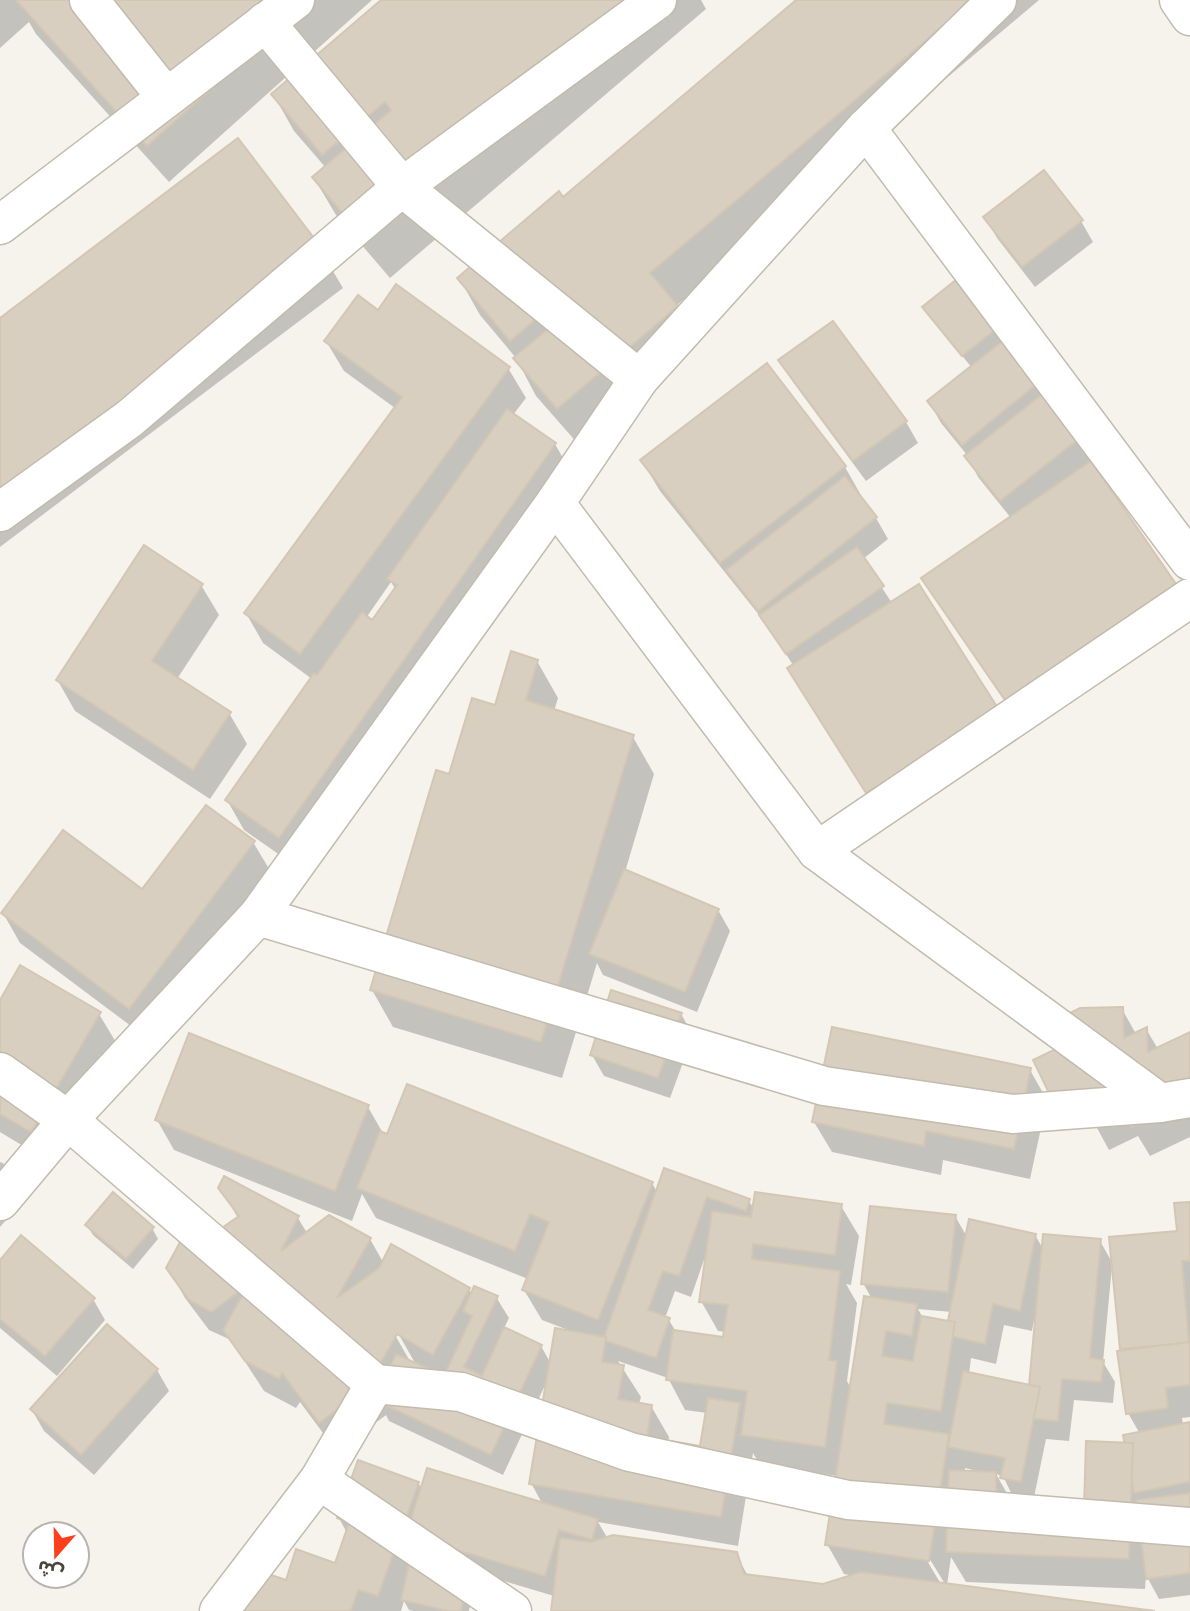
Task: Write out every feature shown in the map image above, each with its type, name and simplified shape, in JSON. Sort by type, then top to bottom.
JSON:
[{"type":"street","points":[[89,0],[166,97]]},
{"type":"street","points":[[0,512],[129,419],[402,187],[657,0]]},
{"type":"street","points":[[0,1201],[68,1120],[258,916],[555,503],[639,379],[866,128],[996,0]]},
{"type":"street","points":[[1179,0],[1190,16]]},
{"type":"street","points":[[0,225],[280,11],[402,187],[639,379]]},
{"type":"street","points":[[866,128],[1190,561]]},
{"type":"street","points":[[555,503],[817,851],[1175,1100]]},
{"type":"street","points":[[817,851],[1190,598]]},
{"type":"street","points":[[258,916],[824,1086],[1013,1114],[1175,1100]]},
{"type":"street","points":[[0,1072],[68,1120],[376,1384],[461,1392],[630,1452],[848,1500],[1190,1527]]},
{"type":"street","points":[[219,1611],[319,1480],[376,1384]]},
{"type":"street","points":[[319,1480],[512,1611]]},
{"type":"building","points":[[16,0],[310,0],[147,146]]},
{"type":"building","points":[[381,0],[651,0],[367,242],[312,177],[391,110],[385,102],[322,155],[271,94]]},
{"type":"building","points":[[796,0],[974,0],[650,273],[678,306],[557,409],[513,358],[553,325],[535,320],[510,341],[457,278],[559,191],[563,197]]},
{"type":"building","points":[[238,138],[323,250],[0,494],[0,318]]},
{"type":"building","points":[[1044,170],[1083,220],[1022,267],[983,217]]},
{"type":"building","points":[[961,276],[1000,326],[962,356],[922,307]]},
{"type":"building","points":[[396,284],[510,367],[300,654],[244,613],[402,397],[324,341],[358,295],[378,310]]},
{"type":"building","points":[[833,321],[907,421],[853,461],[778,360]]},
{"type":"building","points":[[1004,340],[1038,383],[962,445],[927,401]]},
{"type":"building","points":[[767,363],[846,466],[720,563],[640,460]]},
{"type":"building","points":[[1045,392],[1081,437],[1000,501],[964,456]]},
{"type":"building","points":[[507,409],[556,443],[279,838],[225,800],[314,673],[317,675],[362,612],[372,620],[397,585],[387,579]]},
{"type":"building","points":[[1091,461],[1176,584],[1005,700],[921,578]]},
{"type":"building","points":[[845,476],[877,517],[758,611],[726,570]]},
{"type":"building","points":[[144,545],[203,584],[152,661],[231,712],[193,770],[56,680]]},
{"type":"building","points":[[857,547],[884,586],[786,654],[759,615]]},
{"type":"building","points":[[919,584],[999,710],[866,793],[787,668]]},
{"type":"building","points":[[511,651],[538,660],[526,700],[634,735],[541,1042],[370,990],[436,770],[449,774],[472,698],[495,705]]},
{"type":"building","points":[[206,805],[255,841],[129,1009],[1,913],[63,830],[142,889]]},
{"type":"building","points":[[624,869],[719,909],[685,992],[589,954]]},
{"type":"building","points":[[20,965],[101,1012],[31,1132],[0,1114],[0,1000]]},
{"type":"building","points":[[611,990],[682,1013],[658,1078],[590,1055]]},
{"type":"building","points":[[1123,1007],[1124,1038],[1147,1027],[1148,1052],[1190,1032],[1190,1099],[1131,1127],[1120,1106],[1051,1097],[1033,1060],[1054,1050],[1052,1022],[1080,1008]]},
{"type":"building","points":[[832,1027],[1031,1068],[1014,1149],[926,1131],[924,1146],[812,1122]]},
{"type":"building","points":[[189,1033],[369,1105],[335,1191],[155,1120]]},
{"type":"building","points":[[407,1084],[653,1182],[598,1320],[522,1290],[549,1222],[530,1214],[515,1251],[357,1188],[380,1131],[387,1134]]},
{"type":"building","points":[[664,1168],[750,1199],[746,1211],[707,1197],[679,1276],[663,1271],[648,1310],[670,1318],[656,1358],[603,1340]]},
{"type":"building","points":[[224,1176],[299,1216],[281,1251],[329,1215],[371,1238],[337,1298],[379,1268],[391,1244],[470,1288],[433,1355],[397,1334],[367,1387],[319,1423],[282,1373],[279,1379],[245,1361],[223,1330],[248,1285],[211,1312],[189,1300],[166,1268],[191,1222],[213,1234],[239,1216],[218,1188]]},
{"type":"building","points":[[113,1192],[154,1227],[126,1259],[85,1225]]},
{"type":"building","points":[[755,1192],[842,1204],[835,1255],[753,1244],[752,1259],[840,1271],[829,1360],[837,1361],[825,1447],[741,1435],[747,1391],[666,1380],[673,1330],[723,1337],[728,1305],[699,1302],[712,1211],[751,1217]]},
{"type":"building","points":[[1190,1202],[1190,1261],[1182,1261],[1189,1343],[1120,1349],[1109,1237],[1177,1231],[1174,1203]]},
{"type":"building","points":[[870,1206],[956,1215],[948,1292],[861,1284]]},
{"type":"building","points":[[969,1219],[1036,1234],[1020,1311],[993,1304],[985,1344],[945,1335]]},
{"type":"building","points":[[1043,1234],[1101,1239],[1090,1358],[1104,1360],[1101,1382],[1062,1379],[1058,1421],[1026,1418]]},
{"type":"building","points":[[21,1235],[95,1298],[45,1356],[0,1319],[0,1260]]},
{"type":"building","points":[[474,1286],[498,1296],[464,1367],[482,1376],[504,1327],[542,1345],[491,1455],[375,1400],[396,1354],[444,1376],[472,1316],[463,1311]]},
{"type":"building","points":[[864,1296],[917,1304],[912,1336],[886,1331],[882,1356],[913,1361],[921,1316],[955,1322],[941,1411],[887,1403],[884,1424],[949,1434],[929,1561],[825,1545]]},
{"type":"building","points":[[107,1324],[158,1369],[81,1455],[30,1409]]},
{"type":"building","points":[[555,1328],[606,1337],[602,1362],[624,1365],[618,1399],[652,1405],[647,1437],[700,1446],[708,1398],[740,1403],[721,1517],[529,1484]]},
{"type":"building","points":[[1190,1342],[1190,1385],[1166,1388],[1168,1408],[1126,1414],[1117,1351]]},
{"type":"building","points":[[963,1371],[1040,1387],[1021,1482],[1000,1478],[1005,1458],[948,1447]]},
{"type":"building","points":[[1190,1422],[1190,1482],[1134,1493],[1123,1435]]},
{"type":"building","points":[[1086,1441],[1133,1443],[1129,1559],[946,1552],[949,1470],[996,1472],[996,1505],[1084,1508]]},
{"type":"building","points":[[358,1460],[419,1482],[378,1596],[358,1590],[351,1611],[235,1611],[251,1568],[286,1580],[296,1549],[335,1563],[349,1523],[337,1518]]},
{"type":"building","points":[[427,1468],[598,1519],[592,1540],[559,1530],[545,1576],[406,1535]]},
{"type":"building","points":[[1190,1493],[1190,1573],[1146,1579],[1136,1500]]},
{"type":"building","points":[[613,1535],[737,1552],[744,1574],[823,1584],[861,1572],[1155,1611],[551,1611],[560,1538],[591,1542]]},
{"type":"building","points":[[409,1564],[468,1578],[461,1611],[448,1611],[401,1600]]}]
